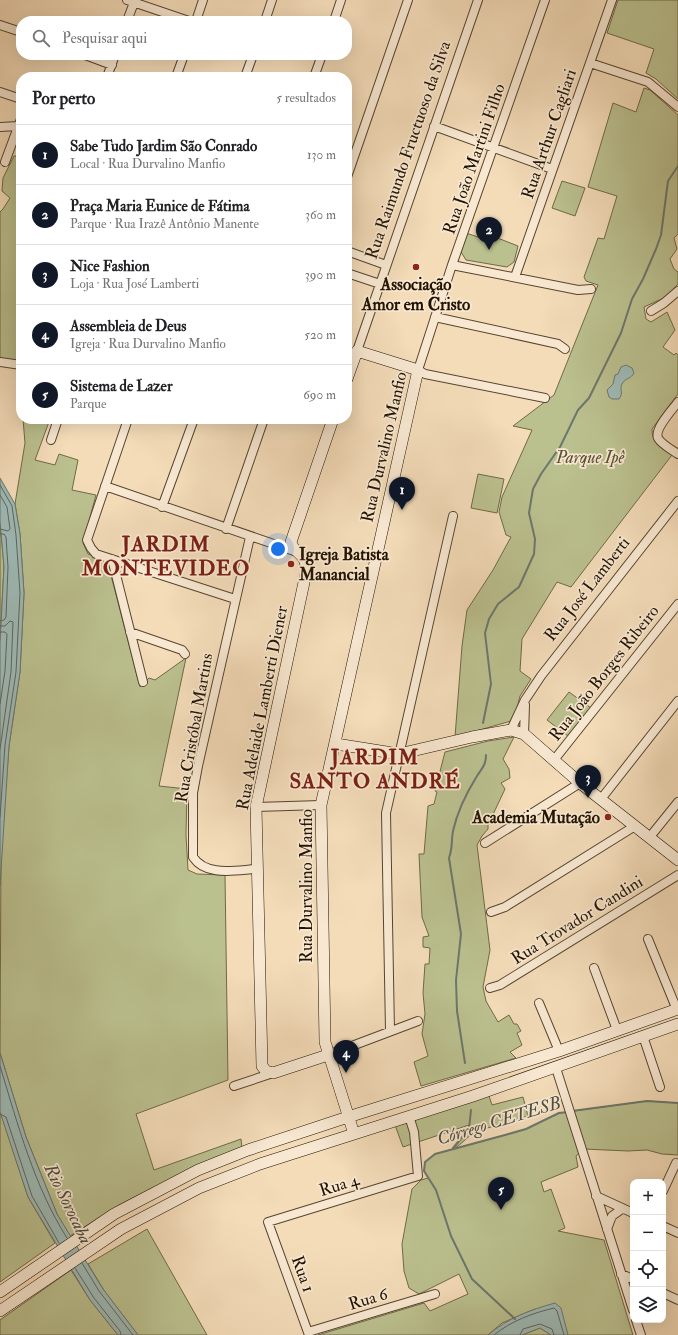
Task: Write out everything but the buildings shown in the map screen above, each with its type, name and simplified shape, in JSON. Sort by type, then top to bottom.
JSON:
[{"type":"street","points":[[198,16],[203,0]]},
{"type":"street","points":[[267,16],[272,0]]},
{"type":"street","points":[[336,16],[341,0]]},
{"type":"street","points":[[352,162],[408,0]]},
{"type":"street","name":"Rua Raimundo Fructuoso da Silva","points":[[352,363],[478,0]]},
{"type":"street","name":"Rua João Martini Filho","points":[[431,328],[545,0]]},
{"type":"street","name":"Rua Arthur Cagliari","points":[[514,277],[612,0]]},
{"type":"street","points":[[128,16],[132,1],[175,16]]},
{"type":"street","points":[[0,24],[16,30]]},
{"type":"street","points":[[98,60],[112,65]]},
{"type":"street","points":[[110,72],[114,60]]},
{"type":"street","points":[[178,72],[182,60]]},
{"type":"street","points":[[247,72],[251,60]]},
{"type":"street","points":[[316,72],[320,60]]},
{"type":"street","points":[[590,63],[648,82],[678,107]]},
{"type":"street","points":[[0,92],[16,97]]},
{"type":"street","points":[[0,127],[16,124]]},
{"type":"street","points":[[434,126],[552,169]]},
{"type":"street","points":[[4,162],[16,133]]},
{"type":"street","points":[[352,253],[386,265]]},
{"type":"street","points":[[452,265],[578,290],[591,289]]},
{"type":"street","points":[[352,275],[380,284]]},
{"type":"street","points":[[651,311],[664,304],[678,291]]},
{"type":"street","points":[[435,317],[558,344],[565,349]]},
{"type":"street","name":"Rua Durvalino Manfio","points":[[354,1134],[325,1042],[321,805],[336,744],[418,370],[431,328]]},
{"type":"street","points":[[356,351],[418,370],[425,374],[545,398]]},
{"type":"street","points":[[0,362],[16,365]]},
{"type":"street","points":[[678,402],[657,433],[658,438],[678,454]]},
{"type":"street","points":[[51,440],[56,424]]},
{"type":"street","points":[[126,424],[87,540],[91,548],[96,554],[235,599]]},
{"type":"street","points":[[162,506],[192,424]]},
{"type":"street","points":[[226,529],[262,424]]},
{"type":"street","points":[[276,545],[291,539],[331,424]]},
{"type":"street","points":[[105,486],[301,554]]},
{"type":"street","name":"Rua José Lamberti","points":[[511,730],[525,700],[541,676],[678,501]]},
{"type":"street","points":[[390,1031],[386,813],[452,516]]},
{"type":"street","points":[[294,531],[291,544],[301,554]]},
{"type":"street","name":"Rua Cristóbal Martins","points":[[250,537],[235,599],[194,793],[193,857],[198,864],[208,870],[257,869]]},
{"type":"street","name":"Rua Adelaide Lamberti Diener","points":[[258,1078],[262,1066],[256,807],[306,573],[307,567],[301,554]]},
{"type":"street","points":[[112,559],[143,682]]},
{"type":"street","name":"Rua João Borges Ribeiro","points":[[554,760],[678,604]]},
{"type":"street","points":[[130,632],[182,650],[185,654]]},
{"type":"street","points":[[524,734],[525,700]]},
{"type":"street","points":[[601,799],[678,701]]},
{"type":"street","points":[[336,744],[399,754],[472,737],[511,730],[524,734],[580,783],[678,860]]},
{"type":"street","points":[[485,843],[580,783]]},
{"type":"street","points":[[649,838],[678,802]]},
{"type":"street","points":[[256,807],[321,805]]},
{"type":"street","points":[[491,912],[505,907],[634,826]]},
{"type":"street","name":"Rua Trovador Candini","points":[[490,988],[500,985],[678,875]]},
{"type":"street","points":[[0,1292],[114,1214],[185,1176],[248,1150],[547,1055],[677,1010],[648,939]]},
{"type":"street","points":[[594,968],[617,1030]]},
{"type":"street","points":[[539,1003],[559,1051]]},
{"type":"street","points":[[234,1086],[328,1055],[418,1021]]},
{"type":"street","points":[[0,1311],[121,1229],[194,1190],[260,1164],[556,1068],[678,1024]]},
{"type":"street","points":[[643,1036],[660,1088]]},
{"type":"street","points":[[547,1055],[556,1068],[596,1196],[622,1274],[630,1290]]},
{"type":"street","points":[[262,1066],[266,1071],[273,1073]]},
{"type":"street","name":"Rua 4","points":[[268,1222],[418,1176],[414,1132],[409,1116]]},
{"type":"street","points":[[666,1185],[676,1163]]},
{"type":"street","points":[[596,1196],[630,1213]]},
{"type":"street","points":[[607,1229],[612,1216],[622,1209]]},
{"type":"street","name":"Rua 1","points":[[268,1222],[309,1334]]},
{"type":"street","points":[[666,1227],[678,1233]]},
{"type":"street","points":[[622,1274],[630,1278]]},
{"type":"street","name":"Rua 6","points":[[309,1334],[435,1294]]},
{"type":"street","points":[[666,1294],[678,1300]]},
{"type":"street","points":[[637,1323],[641,1335]]},
{"type":"green space","points":[[618,0],[678,0],[678,99],[656,79],[646,73],[654,49],[607,33]]},
{"type":"green space","name":"Parque Ipê","points":[[644,88],[650,90],[678,115],[678,234],[674,238],[677,249],[670,259],[674,269],[678,272],[678,284],[666,297],[644,307],[646,319],[651,322],[667,312],[675,330],[663,347],[674,355],[676,353],[678,355],[678,394],[652,429],[653,438],[661,447],[672,455],[571,587],[557,582],[522,639],[520,671],[531,679],[520,696],[516,712],[511,721],[455,737],[462,646],[467,610],[493,570],[511,537],[506,535],[499,512],[502,497],[532,430],[513,426],[554,395],[598,285],[586,281],[584,277],[598,238],[604,239],[617,196],[588,187],[613,103],[636,112]]},
{"type":"green space","points":[[14,156],[16,156],[16,363],[0,358],[0,212],[10,198],[2,191],[3,178]]},
{"type":"green space","points":[[562,181],[585,188],[575,216],[552,208]]},
{"type":"green space","points":[[466,233],[493,242],[495,237],[518,246],[514,262],[507,267],[466,260],[461,252]]},
{"type":"green space","points":[[23,424],[48,424],[35,460],[55,465],[59,454],[78,460],[72,490],[96,495],[83,543],[88,554],[107,560],[140,687],[149,678],[155,680],[186,658],[159,786],[187,789],[186,835],[188,870],[197,874],[225,875],[228,1080],[136,1114],[154,1170],[241,1139],[242,1148],[152,1188],[119,1205],[70,1236],[57,1214],[26,1137],[0,1053],[1,851],[9,746],[20,672],[24,593],[20,534],[15,504],[25,443]]},
{"type":"green space","points":[[478,474],[504,479],[497,513],[471,508]]},
{"type":"green space","points":[[0,521],[4,567],[0,643]]},
{"type":"green space","points":[[569,692],[591,708],[568,736],[547,720]]},
{"type":"green space","points":[[514,737],[503,759],[509,769],[510,778],[501,783],[505,789],[488,825],[488,829],[477,845],[490,950],[483,987],[486,1001],[498,1022],[509,1015],[514,1024],[517,1024],[521,1031],[517,1033],[522,1045],[510,1052],[516,1058],[421,1086],[414,1062],[428,1056],[422,1034],[425,1014],[423,993],[425,964],[429,964],[430,948],[423,947],[423,937],[429,936],[422,917],[419,854],[424,854],[428,806],[434,804],[437,792],[435,791],[445,752],[488,741]]},
{"type":"green space","points":[[489,1096],[492,1105],[523,1097],[528,1116],[474,1132],[457,1147],[455,1147],[469,1129],[469,1125],[403,1147],[395,1125]]},
{"type":"green space","points":[[647,1101],[678,1103],[678,1155],[662,1154],[647,1150],[628,1151],[584,1149],[576,1156],[578,1167],[541,1182],[544,1192],[551,1189],[565,1228],[558,1231],[604,1240],[633,1335],[568,1335],[535,1309],[502,1323],[488,1335],[318,1335],[424,1303],[430,1311],[468,1294],[459,1274],[419,1294],[409,1288],[404,1271],[402,1244],[412,1189],[421,1180],[428,1178],[424,1171],[425,1162],[435,1154],[526,1129],[559,1113]]},
{"type":"green space","points":[[0,1110],[28,1197],[55,1243],[0,1282]]},
{"type":"green space","points":[[147,1229],[207,1335],[138,1335],[105,1292],[88,1264]]},
{"type":"green space","points":[[71,1270],[90,1300],[118,1335],[0,1335],[0,1320]]},
{"type":"green space","points":[[540,1328],[551,1335],[522,1335]]},
{"type":"water","points":[[626,365],[632,368],[634,373],[622,384],[619,399],[612,399],[609,397],[607,390],[613,384],[615,375],[618,374],[621,367]]},
{"type":"water","points":[[0,478],[15,504],[20,534],[24,593],[20,672],[9,746],[0,886],[0,643],[4,567],[0,521]]},
{"type":"water","name":"Rio Sorocaba","points":[[0,1053],[26,1137],[57,1214],[103,1289],[138,1335],[118,1335],[90,1300],[28,1197],[0,1112]]},
{"type":"water","points":[[555,1303],[561,1308],[568,1335],[551,1335],[540,1328],[522,1335],[488,1335],[511,1319]]},
{"type":"waterway","points":[[483,723],[491,684],[485,633],[489,619],[498,604],[519,587],[534,554],[535,539],[529,513],[533,489],[541,474],[560,447],[578,410],[589,398],[621,333],[632,299],[643,279],[661,235],[668,181],[678,166]]},
{"type":"waterway","points":[[465,1063],[457,1011],[456,980],[461,934],[449,858],[453,831],[457,817],[484,764],[486,755]]},
{"type":"waterway","name":"Córrego CETESB","points":[[572,1111],[647,1101],[678,1103]]},
{"type":"waterway","points":[[453,1148],[469,1129],[471,1110]]},
{"type":"waterway","name":"Córrego CETESB","points":[[515,1319],[472,1279],[451,1236],[436,1190],[424,1171],[425,1162],[435,1154],[526,1129],[559,1113],[568,1112]]},
{"type":"place","name":"Praça Maria Eunice de Fátima","points":[[489,250]]},
{"type":"place","name":"Associação Amor em Cristo","points":[[416,267]]},
{"type":"place","name":"Sabe Tudo Jardim São Conrado","points":[[402,510]]},
{"type":"place","name":"Igreja Batista Manancial","points":[[291,564]]},
{"type":"place","name":"Nice Fashion","points":[[588,798]]},
{"type":"place","name":"Academia Mutação","points":[[608,817]]},
{"type":"place","name":"Assembleia de Deus","points":[[346,1073]]},
{"type":"place","name":"Sistema de Lazer","points":[[501,1210]]},
{"type":"district","name":"JARDIM MONTEVIDEO","points":[[166,556]]},
{"type":"district","name":"JARDIM SANTO ANDRÉ","points":[[375,769]]}]
